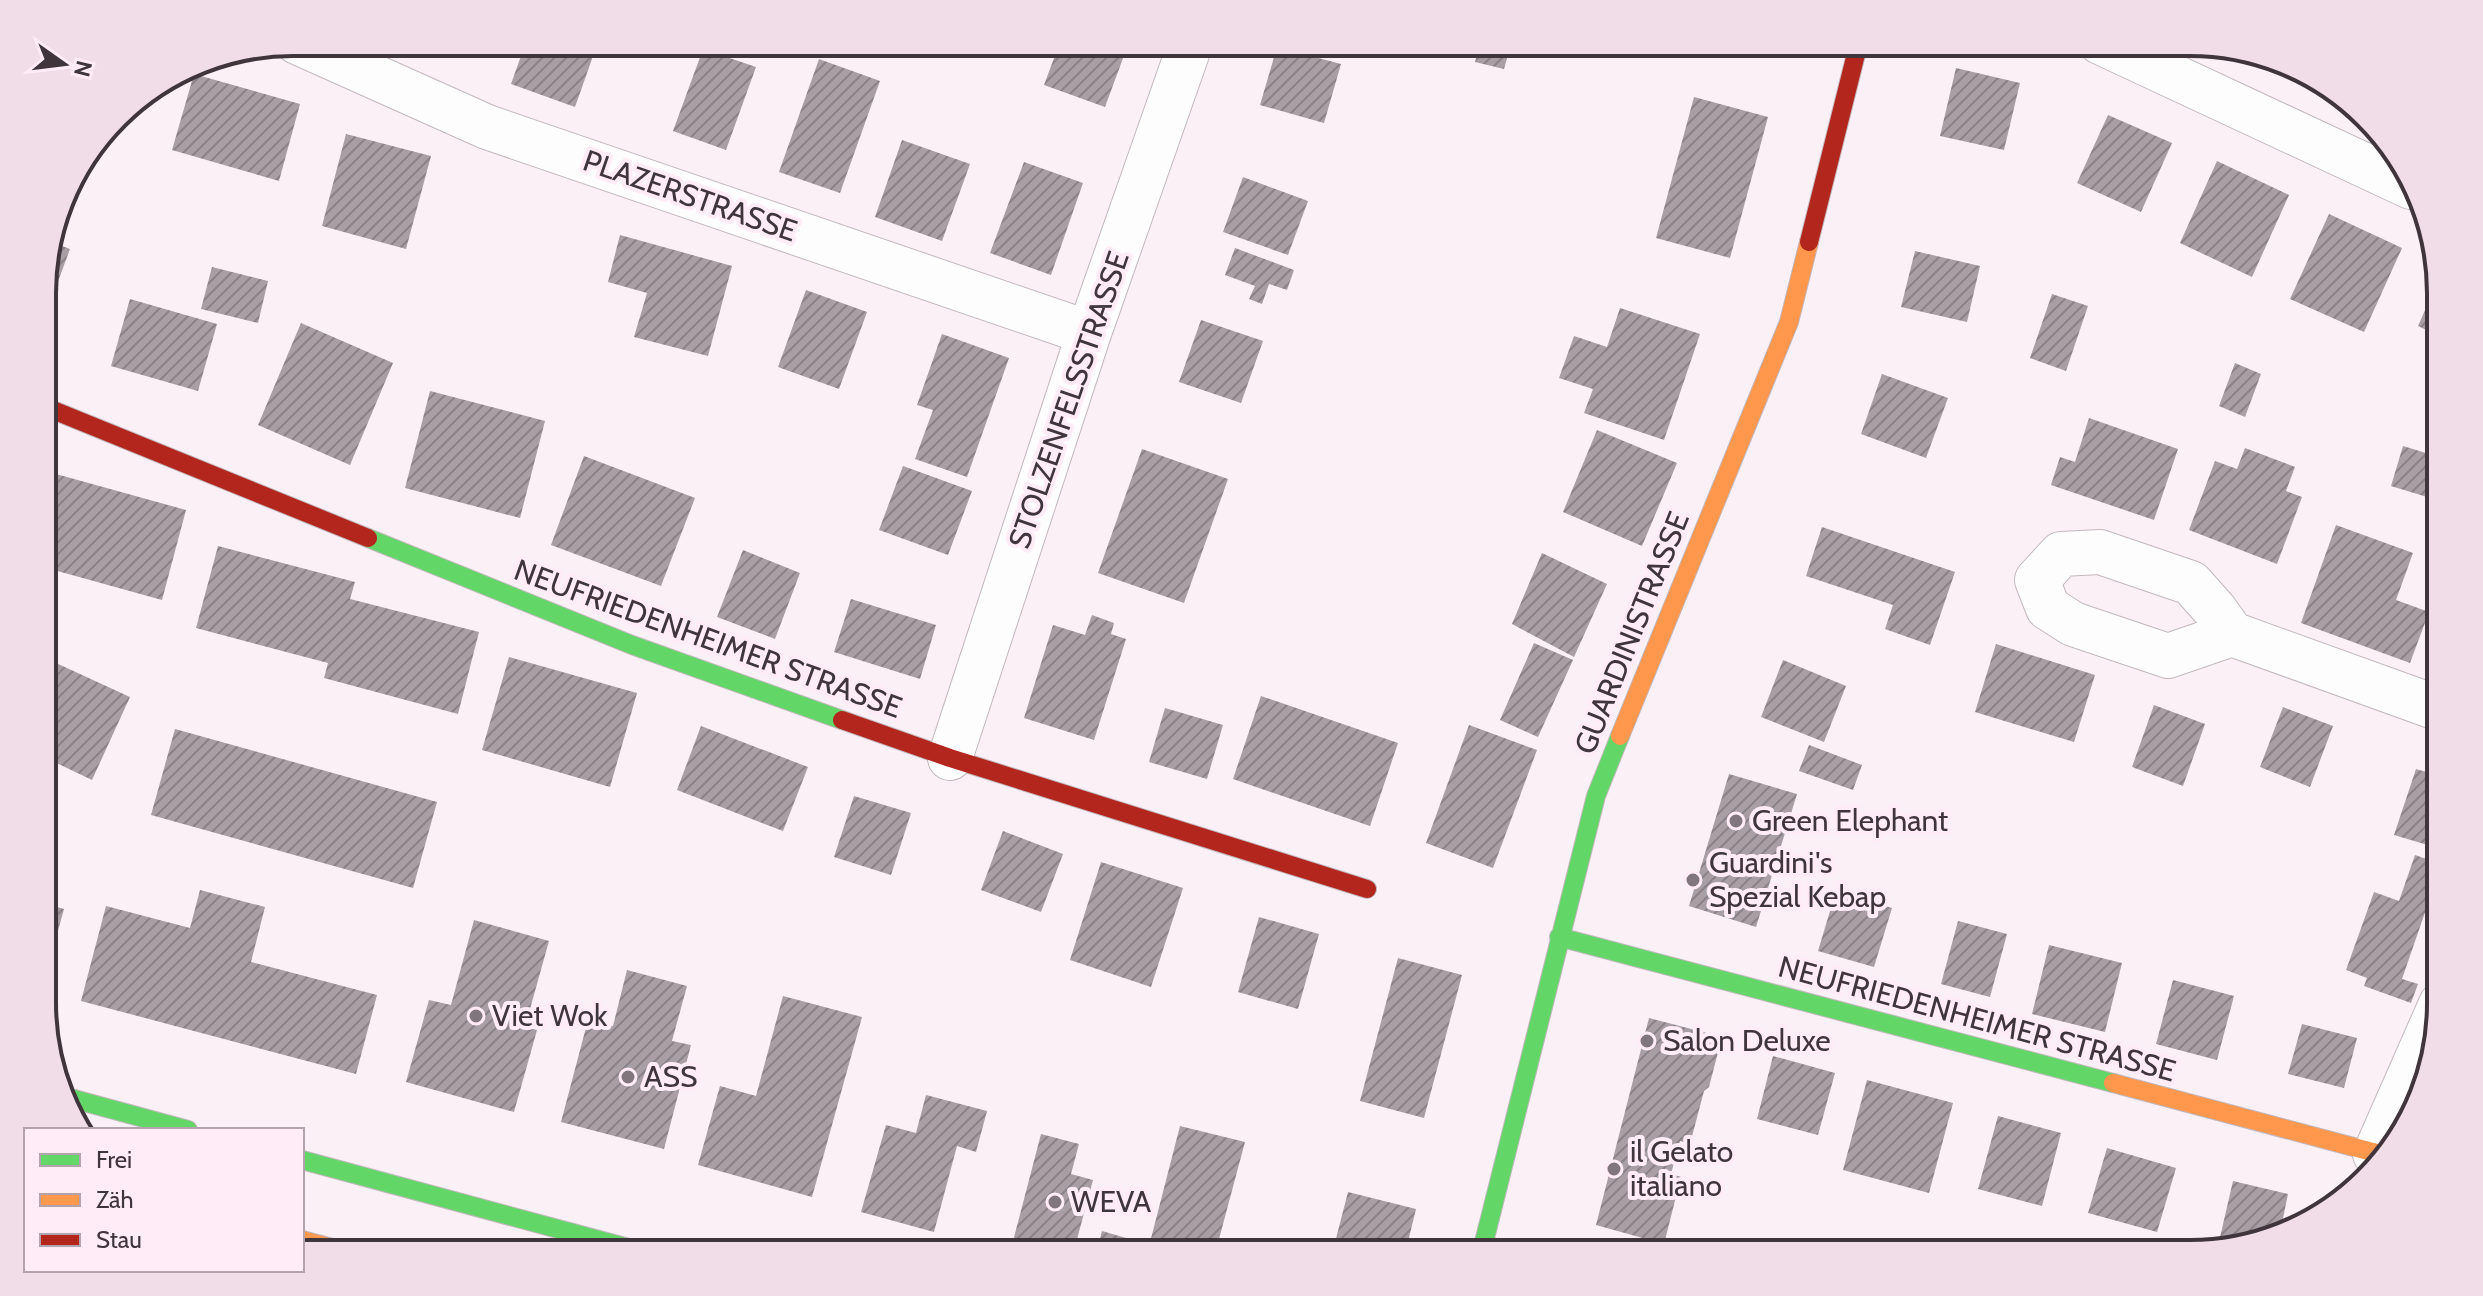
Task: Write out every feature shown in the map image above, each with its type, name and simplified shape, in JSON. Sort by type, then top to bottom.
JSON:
[{"type":"street","name":"GUARDINISTRASSE","points":[[1485,1239],[1596,796],[1789,322],[1855,56]]},
{"type":"street","points":[[2130,56],[2399,181]]},
{"type":"street","name":"PLAZERSTRASSE","points":[[330,57],[487,127],[1089,333]]},
{"type":"street","name":"STOLZENFELSSTRASSE","points":[[950,758],[1089,333],[1186,57]]},
{"type":"street","name":"NEUFRIEDENHEIMER STRASSE","points":[[57,412],[632,645],[950,758],[1367,889]]},
{"type":"street","points":[[2232,634],[2427,704]]},
{"type":"street","name":"NEUFRIEDENHEIMER STRASSE","points":[[1559,937],[2373,1153]]},
{"type":"street","points":[[2383,1140],[2422,1048]]},
{"type":"street","points":[[77,1100],[181,1128]]},
{"type":"street","points":[[304,1161],[598,1240]]},
{"type":"building","points":[[1274,56],[1313,56],[1341,64],[1324,123],[1260,105]]},
{"type":"building","points":[[1477,56],[1508,56],[1504,69],[1475,62]]},
{"type":"building","points":[[521,57],[593,57],[575,107],[511,84]]},
{"type":"building","points":[[700,57],[726,57],[756,67],[726,150],[673,131]]},
{"type":"building","points":[[1055,57],[1124,57],[1105,107],[1044,85]]},
{"type":"building","points":[[819,59],[880,81],[840,193],[779,172]]},
{"type":"building","points":[[1956,68],[2020,83],[2004,150],[1940,136]]},
{"type":"building","points":[[199,75],[300,104],[279,181],[172,150],[193,78]]},
{"type":"building","points":[[1694,97],[1768,117],[1730,258],[1656,238]]},
{"type":"building","points":[[2108,115],[2172,143],[2141,212],[2077,183]]},
{"type":"building","points":[[346,134],[431,156],[406,249],[322,226]]},
{"type":"building","points":[[902,140],[970,164],[942,241],[875,217]]},
{"type":"building","points":[[2217,161],[2289,195],[2252,277],[2180,243]]},
{"type":"building","points":[[1024,162],[1083,183],[1051,275],[990,253]]},
{"type":"building","points":[[1243,177],[1308,201],[1288,255],[1223,232]]},
{"type":"building","points":[[2329,214],[2402,248],[2364,332],[2290,299]]},
{"type":"building","points":[[620,235],[732,266],[708,356],[634,337],[647,293],[608,282]]},
{"type":"building","points":[[61,246],[70,249],[57,284]]},
{"type":"building","points":[[1235,248],[1294,270],[1287,290],[1269,284],[1262,304],[1249,299],[1255,286],[1225,275]]},
{"type":"building","points":[[1915,251],[1980,266],[1967,322],[1901,307]]},
{"type":"building","points":[[212,267],[268,281],[258,323],[201,309]]},
{"type":"building","points":[[806,290],[867,312],[839,389],[778,367]]},
{"type":"building","points":[[2052,294],[2088,306],[2066,371],[2030,358]]},
{"type":"building","points":[[130,299],[217,324],[198,391],[111,366]]},
{"type":"building","points":[[2427,306],[2427,330],[2418,326]]},
{"type":"building","points":[[1620,308],[1700,334],[1664,440],[1584,413],[1593,389],[1559,378],[1574,336],[1607,347]]},
{"type":"building","points":[[1201,320],[1263,341],[1241,403],[1179,382]]},
{"type":"building","points":[[301,323],[393,363],[350,465],[258,425]]},
{"type":"building","points":[[942,334],[1009,358],[967,477],[915,459],[933,410],[917,405]]},
{"type":"building","points":[[2235,363],[2261,374],[2245,417],[2219,406]]},
{"type":"building","points":[[1882,374],[1948,398],[1926,458],[1861,434]]},
{"type":"building","points":[[430,391],[545,421],[520,518],[405,488]]},
{"type":"building","points":[[2089,418],[2178,449],[2154,520],[2051,485],[2060,457],[2075,462]]},
{"type":"building","points":[[1597,430],[1677,463],[1642,546],[1563,512]]},
{"type":"building","points":[[2403,446],[2427,453],[2427,497],[2391,486]]},
{"type":"building","points":[[2245,448],[2295,467],[2286,491],[2302,497],[2277,564],[2189,530],[2215,461],[2237,469]]},
{"type":"building","points":[[1142,449],[1228,479],[1184,603],[1098,573]]},
{"type":"building","points":[[584,456],[695,498],[661,586],[551,545]]},
{"type":"building","points":[[903,466],[972,491],[948,555],[879,530]]},
{"type":"building","points":[[57,474],[186,510],[162,600],[57,571]]},
{"type":"building","points":[[2336,525],[2413,553],[2396,600],[2427,611],[2427,617],[2410,663],[2301,623]]},
{"type":"building","points":[[1822,527],[1955,572],[1930,645],[1885,629],[1893,605],[1806,576]]},
{"type":"building","points":[[218,546],[355,582],[350,599],[479,632],[458,714],[324,678],[328,663],[196,628]]},
{"type":"building","points":[[743,550],[800,573],[775,639],[717,617]]},
{"type":"building","points":[[1542,553],[1607,584],[1574,657],[1512,624]]},
{"type":"building","points":[[851,599],[936,625],[920,679],[834,652]]},
{"type":"building","points":[[1092,615],[1114,623],[1111,634],[1126,639],[1094,740],[1024,718],[1053,625],[1085,635]]},
{"type":"building","points":[[1534,643],[1573,660],[1538,737],[1500,720]]},
{"type":"building","points":[[1996,644],[2095,675],[2074,742],[1975,712]]},
{"type":"building","points":[[509,657],[637,693],[610,787],[482,750]]},
{"type":"building","points":[[1783,660],[1846,686],[1824,742],[1761,717]]},
{"type":"building","points":[[56,663],[130,697],[92,780],[56,763]]},
{"type":"building","points":[[1261,696],[1398,743],[1370,826],[1233,779]]},
{"type":"building","points":[[2154,705],[2205,724],[2183,786],[2132,767]]},
{"type":"building","points":[[2283,707],[2333,726],[2310,787],[2260,767]]},
{"type":"building","points":[[1165,708],[1223,725],[1207,779],[1149,762]]},
{"type":"building","points":[[1469,725],[1537,750],[1493,868],[1426,843]]},
{"type":"building","points":[[701,726],[808,767],[783,831],[677,790]]},
{"type":"building","points":[[175,729],[437,802],[413,888],[151,815]]},
{"type":"building","points":[[1809,745],[1862,765],[1853,790],[1799,771]]},
{"type":"building","points":[[2416,769],[2427,772],[2427,845],[2394,835]]},
{"type":"building","points":[[1729,774],[1797,794],[1756,927],[1689,906]]},
{"type":"building","points":[[854,796],[911,813],[891,875],[834,857]]},
{"type":"building","points":[[1003,831],[1063,854],[1041,912],[981,890]]},
{"type":"building","points":[[2415,855],[2427,859],[2427,907],[2402,979],[2418,984],[2411,1003],[2364,986],[2367,978],[2346,970],[2374,892],[2399,901]]},
{"type":"building","points":[[1101,862],[1183,888],[1151,987],[1070,960]]},
{"type":"building","points":[[200,890],[265,907],[251,962],[377,995],[356,1074],[81,1001],[106,906],[190,928]]},
{"type":"building","points":[[1836,891],[1892,908],[1874,967],[1818,951]]},
{"type":"building","points":[[56,907],[64,909],[56,937]]},
{"type":"building","points":[[1259,917],[1319,934],[1298,1009],[1238,992]]},
{"type":"building","name":"Viet Wok","points":[[474,920],[549,941],[525,1027],[537,1030],[514,1112],[406,1082],[429,1000],[451,1005]]},
{"type":"building","points":[[1958,921],[2007,934],[1990,997],[1941,984]]},
{"type":"building","points":[[2049,945],[2122,963],[2105,1032],[2032,1014]]},
{"type":"building","points":[[1398,958],[1462,975],[1424,1118],[1360,1101]]},
{"type":"building","name":"ASS","points":[[627,970],[687,986],[672,1041],[691,1045],[664,1149],[561,1122],[588,1020],[613,1026]]},
{"type":"building","points":[[2173,980],[2234,996],[2217,1060],[2156,1044]]},
{"type":"building","points":[[783,996],[862,1017],[812,1197],[698,1165],[720,1086],[756,1096]]},
{"type":"building","points":[[1649,1018],[1722,1037],[1690,1144],[1680,1141],[1671,1174],[1681,1177],[1665,1239],[1647,1239],[1596,1225]]},
{"type":"building","points":[[2302,1024],[2357,1038],[2344,1088],[2288,1074]]},
{"type":"building","points":[[1773,1056],[1835,1073],[1818,1135],[1757,1119]]},
{"type":"building","points":[[1867,1080],[1953,1103],[1929,1193],[1843,1170]]},
{"type":"building","points":[[926,1095],[987,1111],[976,1152],[957,1146],[934,1232],[861,1212],[886,1125],[916,1133]]},
{"type":"building","points":[[1998,1116],[2061,1133],[2042,1206],[1978,1189]]},
{"type":"building","points":[[1180,1126],[1245,1142],[1219,1240],[1151,1240]]},
{"type":"building","name":"WEVA","points":[[1041,1134],[1079,1144],[1071,1174],[1093,1180],[1077,1240],[1013,1240]]},
{"type":"building","points":[[2107,1148],[2176,1168],[2157,1232],[2088,1213]]},
{"type":"building","points":[[2233,1181],[2288,1194],[2282,1221],[2220,1237]]},
{"type":"building","points":[[1348,1192],[1416,1209],[1409,1239],[1336,1239]]},
{"type":"building","points":[[1102,1231],[1132,1240],[1100,1240]]},
{"type":"traffic: fast","points":[[368,538],[632,645],[842,720]]},
{"type":"traffic: fast","points":[[1485,1239],[1596,796],[1620,736]]},
{"type":"traffic: fast","points":[[1559,937],[2113,1083]]},
{"type":"traffic: fast","points":[[77,1100],[181,1128]]},
{"type":"traffic: fast","points":[[304,1161],[598,1240]]},
{"type":"traffic: slow","points":[[1620,736],[1789,322],[1809,242]]},
{"type":"traffic: slow","points":[[2113,1083],[2373,1152]]},
{"type":"traffic: jam","points":[[1809,242],[1855,56]]},
{"type":"traffic: jam","points":[[57,412],[368,538]]},
{"type":"traffic: jam","points":[[842,720],[950,758],[1367,889]]},
{"type":"place","name":"Green Elephant","points":[[1736,821]]},
{"type":"place","name":"Guardini's Spezial Kebap","points":[[1693,880]]},
{"type":"place","name":"Viet Wok","points":[[476,1016]]},
{"type":"place","name":"Salon Deluxe","points":[[1647,1041]]},
{"type":"place","name":"ASS","points":[[628,1077]]},
{"type":"place","name":"il Gelato italiano","points":[[1614,1169]]},
{"type":"place","name":"WEVA","points":[[1055,1202]]}]
